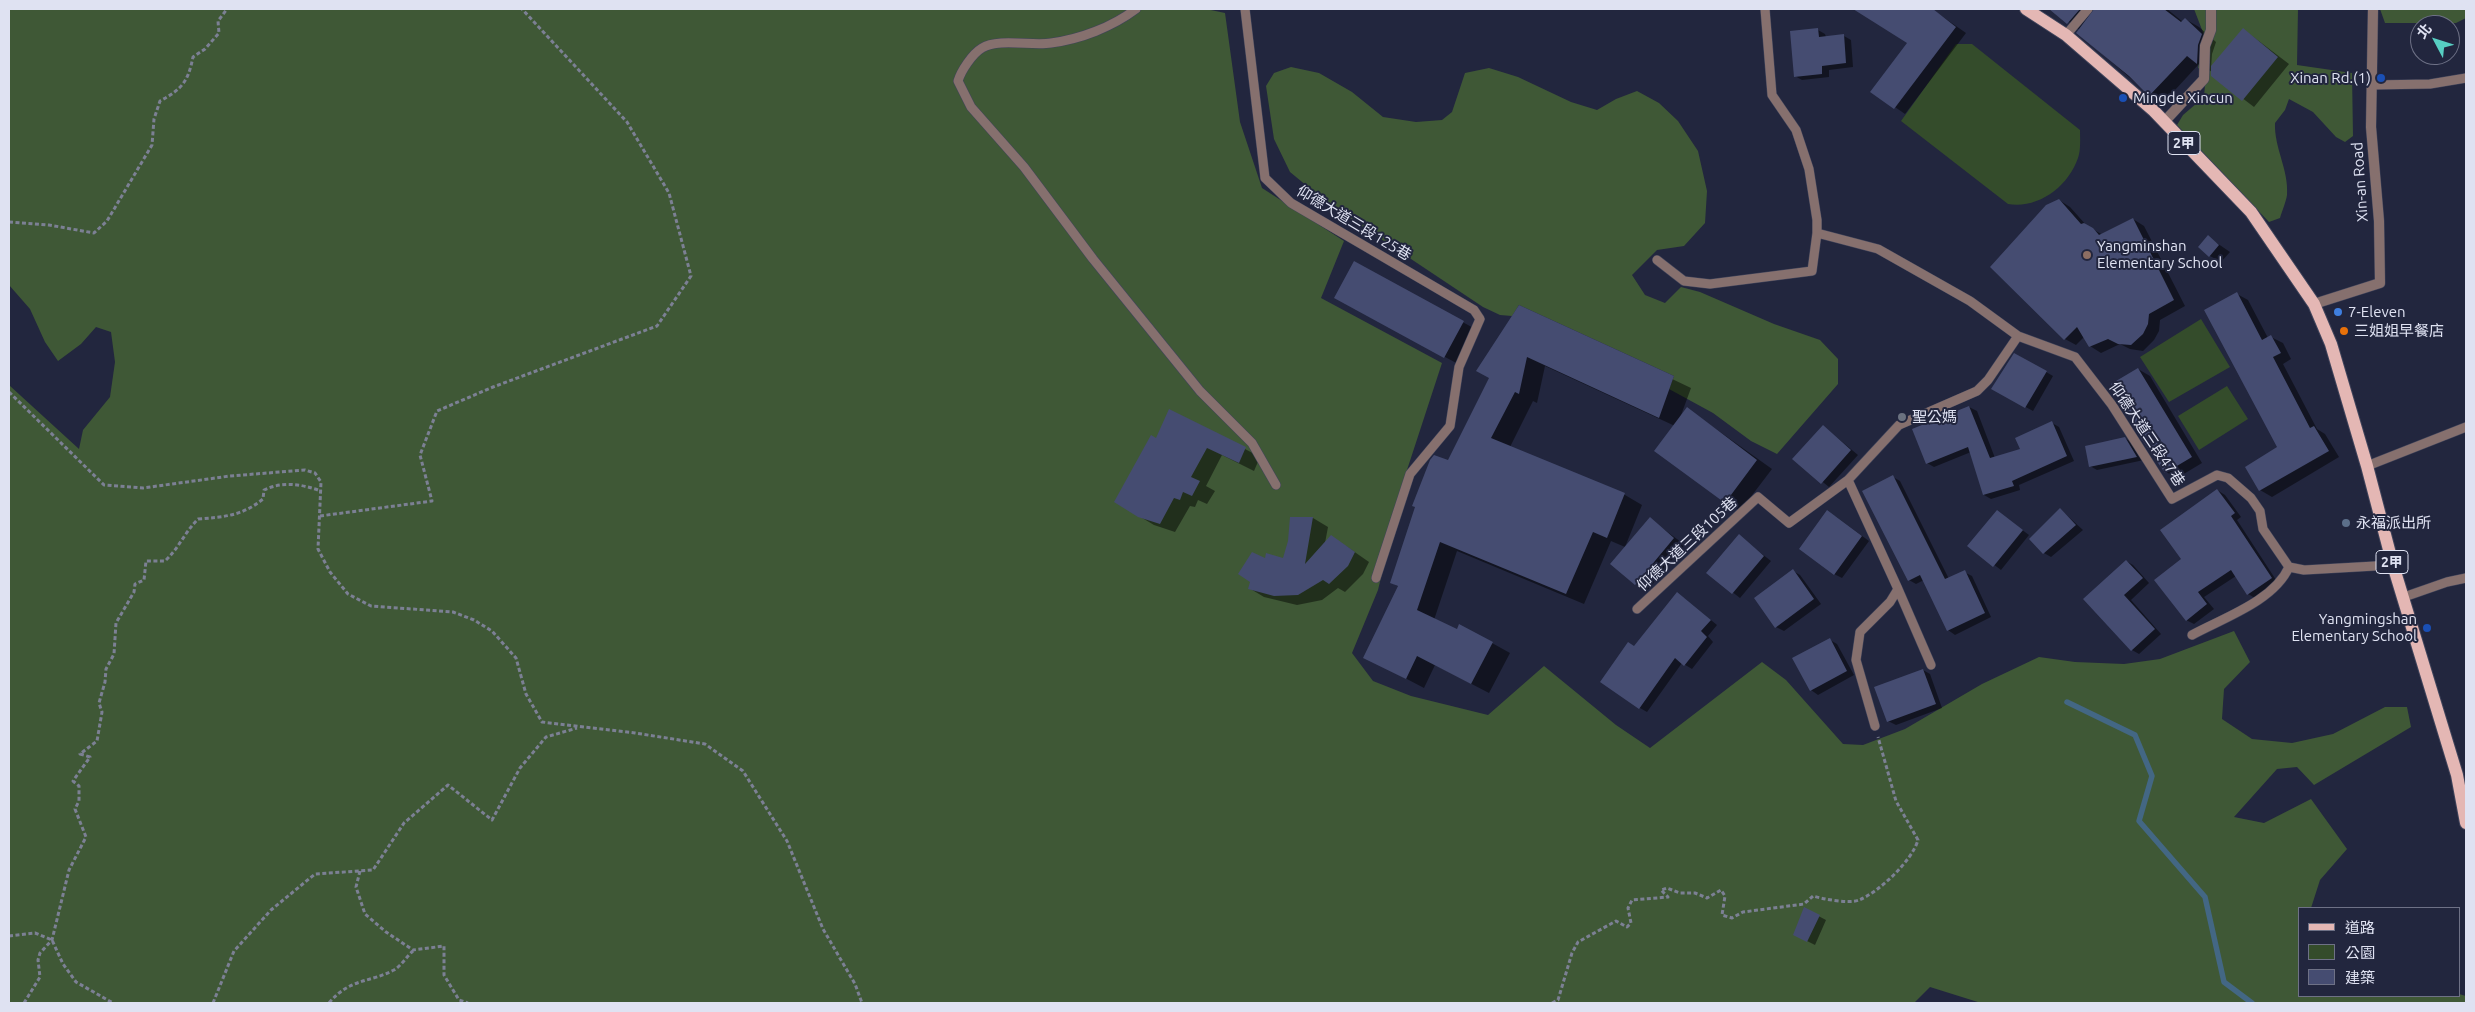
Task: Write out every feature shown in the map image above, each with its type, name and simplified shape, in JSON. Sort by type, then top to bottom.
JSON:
[{"type":"main road","name":"2甲","points":[[2026,9],[2066,34],[2164,122],[2251,212],[2314,304],[2331,344],[2367,466],[2393,565],[2462,774],[2466,823]]},
{"type":"street","points":[[2164,122],[2204,79],[2205,46],[2211,30],[2211,9]]},
{"type":"street","name":"Xin-an Road","points":[[2314,304],[2380,283],[2379,221],[2371,127],[2373,9]]},
{"type":"lane","points":[[1136,9],[1124,18],[1088,34],[1050,43],[994,44],[982,48],[961,70],[958,81],[971,107],[1024,168],[1188,377],[1252,443],[1276,485]]},
{"type":"lane","name":"仰德大道三段125巷","points":[[1245,9],[1265,178],[1291,203],[1474,310],[1480,320],[1459,366],[1450,426],[1410,474],[1376,578]]},
{"type":"lane","points":[[1657,260],[1684,281],[1710,284],[1812,271],[1817,220],[1809,168],[1796,130],[1772,95],[1765,9]]},
{"type":"lane","points":[[2066,34],[2088,9]]},
{"type":"lane","points":[[2372,85],[2430,84],[2466,78]]},
{"type":"lane","points":[[1817,233],[1878,249],[1970,302],[2018,336]]},
{"type":"lane","name":"仰德大道三段105巷","points":[[1637,609],[1758,497],[1789,523],[1848,480],[1898,425],[1977,391],[1988,380],[2018,336]]},
{"type":"lane","name":"仰德大道三段47巷","points":[[2018,336],[2075,357],[2112,405],[2172,499],[2217,475],[2228,478],[2245,493],[2260,511],[2263,529],[2289,567]]},
{"type":"lane","points":[[2367,466],[2466,426]]},
{"type":"lane","points":[[1848,480],[1931,665]]},
{"type":"lane","points":[[2192,635],[2272,592],[2284,580],[2289,567],[2304,570],[2393,565]]},
{"type":"lane","points":[[2404,597],[2447,582],[2466,578]]},
{"type":"lane","points":[[1875,726],[1856,660],[1860,632],[1890,602],[1898,589]]},
{"type":"path","points":[[9,222],[49,225],[94,233],[127,190],[138,165],[152,145],[154,119],[160,101],[179,90],[190,74],[193,58],[205,49],[219,33],[218,21],[227,9]]},
{"type":"path","points":[[320,516],[432,501],[420,455],[437,411],[493,387],[657,326],[691,276],[669,193],[627,122],[522,9]]},
{"type":"path","points":[[9,392],[104,485],[143,488],[230,476],[305,470],[316,473],[321,482],[318,549],[330,572],[348,594],[371,606],[453,612],[474,620],[492,631],[516,658],[526,694],[542,722],[705,744],[743,771],[787,841],[823,929],[855,984],[862,1003]]},
{"type":"path","points":[[24,1003],[40,977],[38,960],[40,953],[52,940],[69,870],[86,837],[75,809],[79,800],[80,786],[73,781],[90,757],[80,754],[97,741],[102,712],[99,703],[105,682],[106,670],[114,654],[116,623],[134,592],[135,584],[144,580],[146,561],[166,561],[178,549],[185,532],[198,519],[235,515],[263,499],[264,490],[276,484],[295,484],[321,491]]},
{"type":"path","points":[[213,1003],[234,951],[271,910],[315,874],[373,870],[404,823],[448,785],[492,820],[520,768],[546,737],[582,726]]},
{"type":"path","points":[[1552,1003],[1558,1000],[1572,953],[1578,942],[1616,921],[1627,927],[1632,923],[1628,908],[1632,900],[1668,897],[1661,890],[1667,888],[1680,893],[1695,893],[1707,898],[1721,890],[1725,896],[1722,915],[1732,918],[1743,912],[1804,904],[1813,896],[1826,900],[1857,901],[1892,877],[1912,853],[1918,840],[1896,801],[1875,726]]},
{"type":"path","points":[[360,871],[356,887],[365,914],[386,932],[414,950]]},
{"type":"path","points":[[9,936],[36,933],[52,940],[63,964],[76,982],[113,1003]]},
{"type":"path","points":[[330,1003],[340,990],[369,977],[395,970],[414,950],[444,946],[444,975],[459,1000],[468,1003]]},
{"type":"green space","points":[[9,9],[1206,9],[1225,13],[1240,122],[1262,188],[1344,241],[1321,298],[1442,363],[1407,470],[1378,590],[1352,653],[1373,681],[1411,696],[1488,715],[1544,666],[1616,725],[1650,748],[1762,662],[1786,680],[1843,744],[1863,745],[1905,729],[1982,684],[2039,657],[2075,662],[2124,664],[2160,659],[2234,631],[2250,662],[2224,689],[2222,719],[2252,739],[2292,743],[2333,734],[2385,707],[2407,707],[2411,727],[2314,785],[2297,767],[2277,769],[2234,817],[2264,823],[2311,799],[2347,849],[2320,880],[2311,907],[2298,907],[2298,997],[2460,997],[2460,994],[2466,996],[2466,1003],[1981,1003],[1930,987],[1914,1003],[9,1003],[9,385],[79,449],[83,430],[110,397],[115,362],[111,332],[96,327],[81,344],[58,361],[45,342],[30,309],[9,285]]},
{"type":"green space","points":[[2194,9],[2298,9],[2297,65],[2352,73],[2353,136],[2345,142],[2336,137],[2313,112],[2289,99],[2285,110],[2275,123],[2275,132],[2287,186],[2287,195],[2280,218],[2269,222],[2177,125],[2183,115],[2204,97],[2206,72],[2198,68],[2204,35]]},
{"type":"green space","points":[[2380,9],[2466,9],[2466,18],[2460,21],[2460,15],[2410,15],[2410,23],[2385,23]]},
{"type":"green space","points":[[1956,44],[1972,44],[2080,130],[2080,151],[2073,169],[2059,187],[2050,194],[2030,203],[2008,204],[1901,121]]},
{"type":"green space","points":[[1291,67],[1319,73],[1352,92],[1383,117],[1416,122],[1442,120],[1452,112],[1465,73],[1489,68],[1518,77],[1571,102],[1597,110],[1616,99],[1637,91],[1659,103],[1678,121],[1698,151],[1707,191],[1705,223],[1684,246],[1657,250],[1632,275],[1645,295],[1665,303],[1681,287],[1700,292],[1774,324],[1820,340],[1838,359],[1838,384],[1777,454],[1751,441],[1713,413],[1669,389],[1674,376],[1519,305],[1512,316],[1500,315],[1483,307],[1330,205],[1290,172],[1274,139],[1266,86],[1274,73]]},
{"type":"green space","points":[[2201,319],[2230,367],[2169,402],[2140,357]]},
{"type":"green space","points":[[2227,386],[2248,419],[2199,450],[2178,416]]},
{"type":"building","points":[[1853,9],[1933,9],[1956,27],[1894,109],[1870,92],[1907,43]]},
{"type":"building","points":[[2049,9],[2080,9],[2067,24]]},
{"type":"building","points":[[2094,9],[2164,9],[2181,22],[2185,18],[2202,34],[2198,45],[2197,64],[2187,56],[2149,96],[2129,76],[2076,33]]},
{"type":"building","points":[[1818,28],[1819,37],[1844,34],[1846,63],[1822,66],[1822,74],[1794,77],[1790,31]]},
{"type":"building","points":[[2243,28],[2278,57],[2242,101],[2211,76],[2211,66]]},
{"type":"building","points":[[2059,199],[2081,224],[2084,223],[2093,228],[2099,235],[2133,218],[2174,300],[2149,314],[2148,324],[2143,334],[2131,345],[2118,344],[2108,339],[2089,347],[2077,327],[2064,340],[1990,267],[2046,205]]},
{"type":"building","points":[[2208,235],[2219,245],[2209,257],[2198,247]]},
{"type":"building","points":[[1354,261],[1464,321],[1444,358],[1334,298]]},
{"type":"building","points":[[2237,292],[2262,340],[2271,335],[2281,353],[2273,357],[2310,428],[2314,426],[2329,451],[2259,491],[2245,467],[2277,447],[2204,310]]},
{"type":"building","points":[[1519,305],[1674,376],[1659,418],[1527,357],[1519,394],[1515,392],[1491,438],[1625,493],[1607,538],[1593,532],[1566,594],[1440,542],[1417,610],[1457,629],[1459,624],[1493,642],[1471,684],[1417,656],[1406,679],[1363,658],[1398,586],[1390,583],[1415,507],[1412,506],[1430,460],[1434,455],[1448,460],[1489,378],[1476,371]]},
{"type":"building","points":[[2014,353],[2047,371],[2025,408],[1991,389]]},
{"type":"building","points":[[2138,368],[2192,457],[2165,473],[2138,434],[2141,434],[2111,384]]},
{"type":"building","points":[[1969,406],[1990,458],[2020,449],[2015,438],[2052,421],[2067,456],[2012,481],[2014,486],[1983,495],[1968,447],[1926,464],[1912,429]]},
{"type":"building","points":[[1687,407],[1757,460],[1725,503],[1654,451]]},
{"type":"building","points":[[1169,409],[1246,447],[1239,463],[1207,448],[1191,477],[1200,481],[1192,496],[1183,492],[1180,500],[1174,498],[1160,524],[1138,517],[1114,502],[1151,435],[1156,438]]},
{"type":"building","points":[[1823,425],[1851,450],[1821,484],[1792,459]]},
{"type":"building","points":[[2125,437],[2137,457],[2089,467],[2085,446]]},
{"type":"building","points":[[1893,475],[1945,579],[1965,570],[1985,613],[1947,631],[1920,575],[1908,581],[1862,491]]},
{"type":"building","points":[[2217,489],[2235,513],[2231,516],[2272,578],[2247,595],[2231,570],[2198,592],[2207,604],[2186,621],[2154,580],[2181,559],[2160,530]]},
{"type":"building","points":[[2060,508],[2076,525],[2043,554],[2029,539]]},
{"type":"building","points":[[1827,510],[1862,536],[1834,575],[1799,549]]},
{"type":"building","points":[[1997,510],[2023,530],[1993,567],[1967,546]]},
{"type":"building","points":[[1290,517],[1313,517],[1305,564],[1331,535],[1355,552],[1348,566],[1329,584],[1323,580],[1298,595],[1274,596],[1248,589],[1250,582],[1238,574],[1252,552],[1265,558],[1266,553],[1283,558],[1288,541]]},
{"type":"building","points":[[1650,517],[1674,538],[1635,585],[1610,564]]},
{"type":"building","points":[[1739,534],[1764,556],[1732,594],[1706,573]]},
{"type":"building","points":[[2126,560],[2143,578],[2124,595],[2155,629],[2131,651],[2083,599]]},
{"type":"building","points":[[1793,569],[1814,599],[1775,628],[1754,598]]},
{"type":"building","points":[[1677,592],[1711,620],[1701,631],[1707,637],[1684,666],[1675,658],[1639,709],[1600,682],[1628,642],[1634,646]]},
{"type":"building","points":[[1830,638],[1847,671],[1810,691],[1792,658]]},
{"type":"building","points":[[1923,669],[1936,704],[1887,722],[1874,687]]},
{"type":"building","points":[[1804,907],[1820,915],[1807,942],[1793,935]]},
{"type":"waterway","points":[[2067,702],[2135,735],[2152,776],[2139,821],[2205,897],[2224,982],[2252,1003]]},
{"type":"place","name":"Xinan Rd.(1)","points":[[2381,78]]},
{"type":"place","name":"Mingde Xincun","points":[[2123,98]]},
{"type":"place","name":"Yangminshan Elementary School","points":[[2087,255]]},
{"type":"place","name":"7-Eleven","points":[[2338,312]]},
{"type":"place","name":"三姐姐早餐店","points":[[2344,331]]},
{"type":"place","name":"聖公媽","points":[[1902,417]]},
{"type":"place","name":"永福派出所","points":[[2346,523]]},
{"type":"place","name":"Yangmingshan Elementary School","points":[[2427,628]]}]
